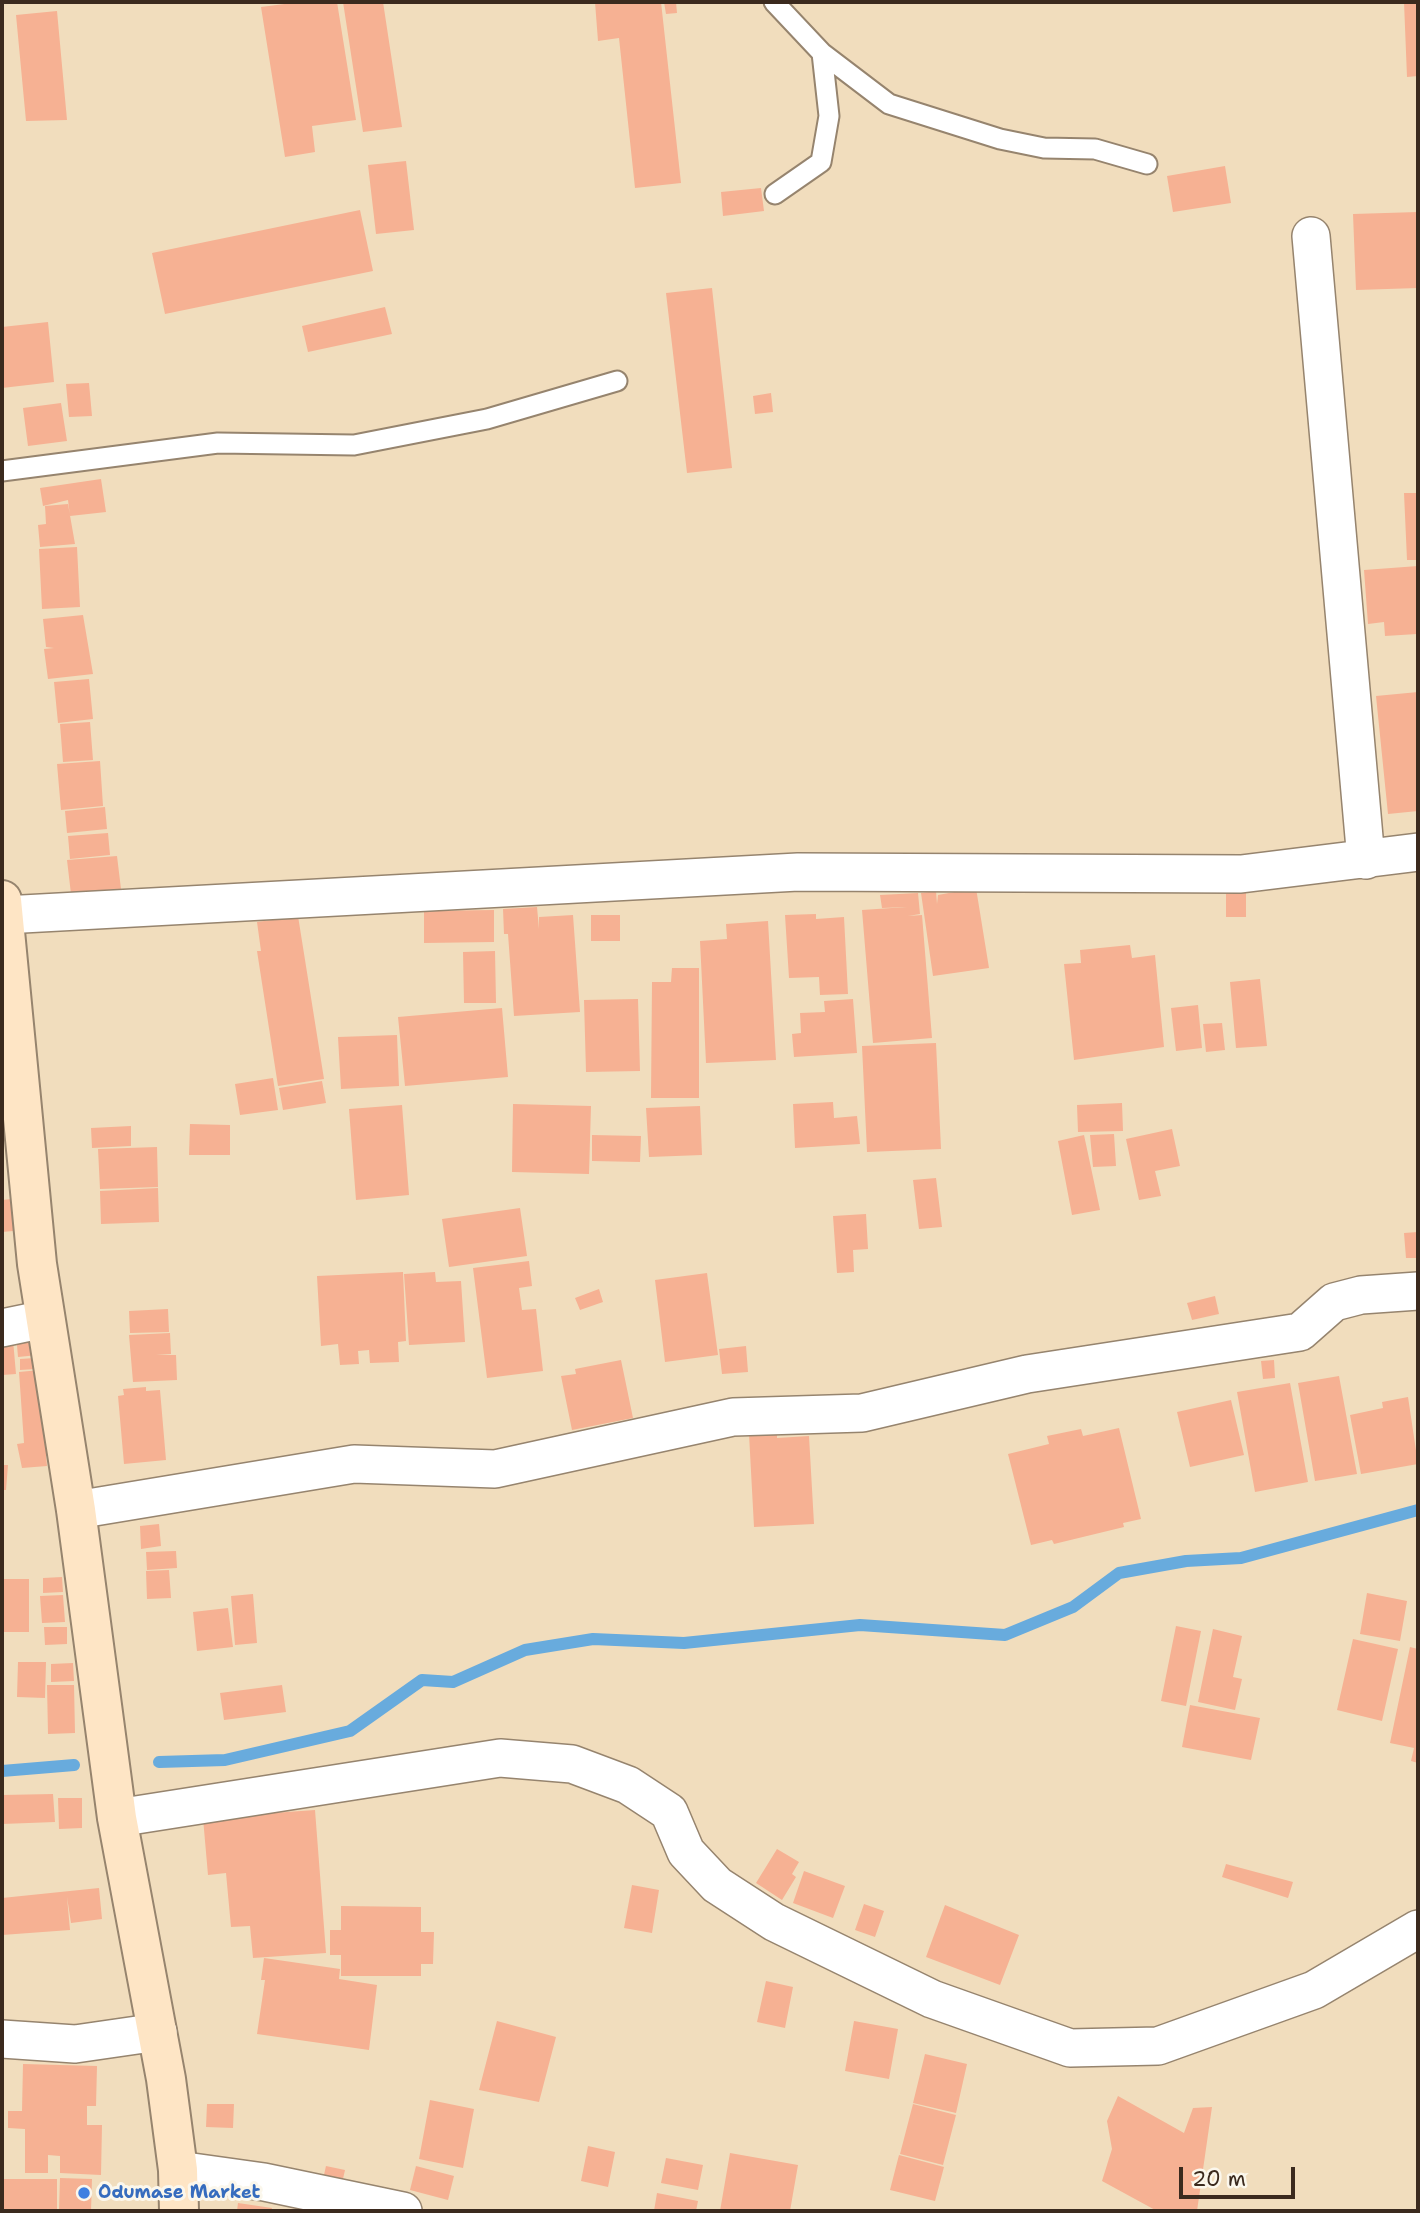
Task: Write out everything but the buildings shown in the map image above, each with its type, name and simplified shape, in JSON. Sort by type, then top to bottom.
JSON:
[{"type":"street","points":[[1311,236],[1366,860]]},
{"type":"street","points":[[179,2211],[178,2170],[158,2032],[117,1818],[76,1510],[45,1319],[8,1029],[2,905],[798,872],[1241,874],[1418,852]]},
{"type":"street","points":[[76,1510],[354,1464],[495,1469],[733,1417],[862,1413],[1027,1374],[1300,1332],[1334,1302],[1361,1295],[1418,1291]]},
{"type":"street","points":[[2,1328],[45,1319]]},
{"type":"street","points":[[117,1818],[500,1758],[572,1764],[628,1785],[669,1812],[686,1852],[718,1885],[774,1922],[932,1999],[1070,2048],[1158,2046],[1314,1990],[1418,1929]]},
{"type":"street","points":[[2,2039],[75,2043],[158,2032]]},
{"type":"street","points":[[178,2170],[264,2182],[403,2211]]},
{"type":"lane","points":[[774,2],[822,52],[889,104],[1000,138],[1044,148],[1095,149],[1147,164]]},
{"type":"lane","points":[[775,194],[821,162],[829,116],[822,52]]},
{"type":"lane","points":[[2,471],[218,443],[354,445],[487,419],[617,382]]},
{"type":"waterway","points":[[159,1762],[225,1760],[350,1731],[422,1680],[453,1682],[525,1650],[593,1639],[684,1643],[860,1625],[1005,1635],[1073,1607],[1119,1573],[1186,1561],[1241,1558],[1418,1510]]},
{"type":"waterway","points":[[2,1771],[74,1765]]},
{"type":"place","name":"Odumase Market","points":[[84,2193]]}]
